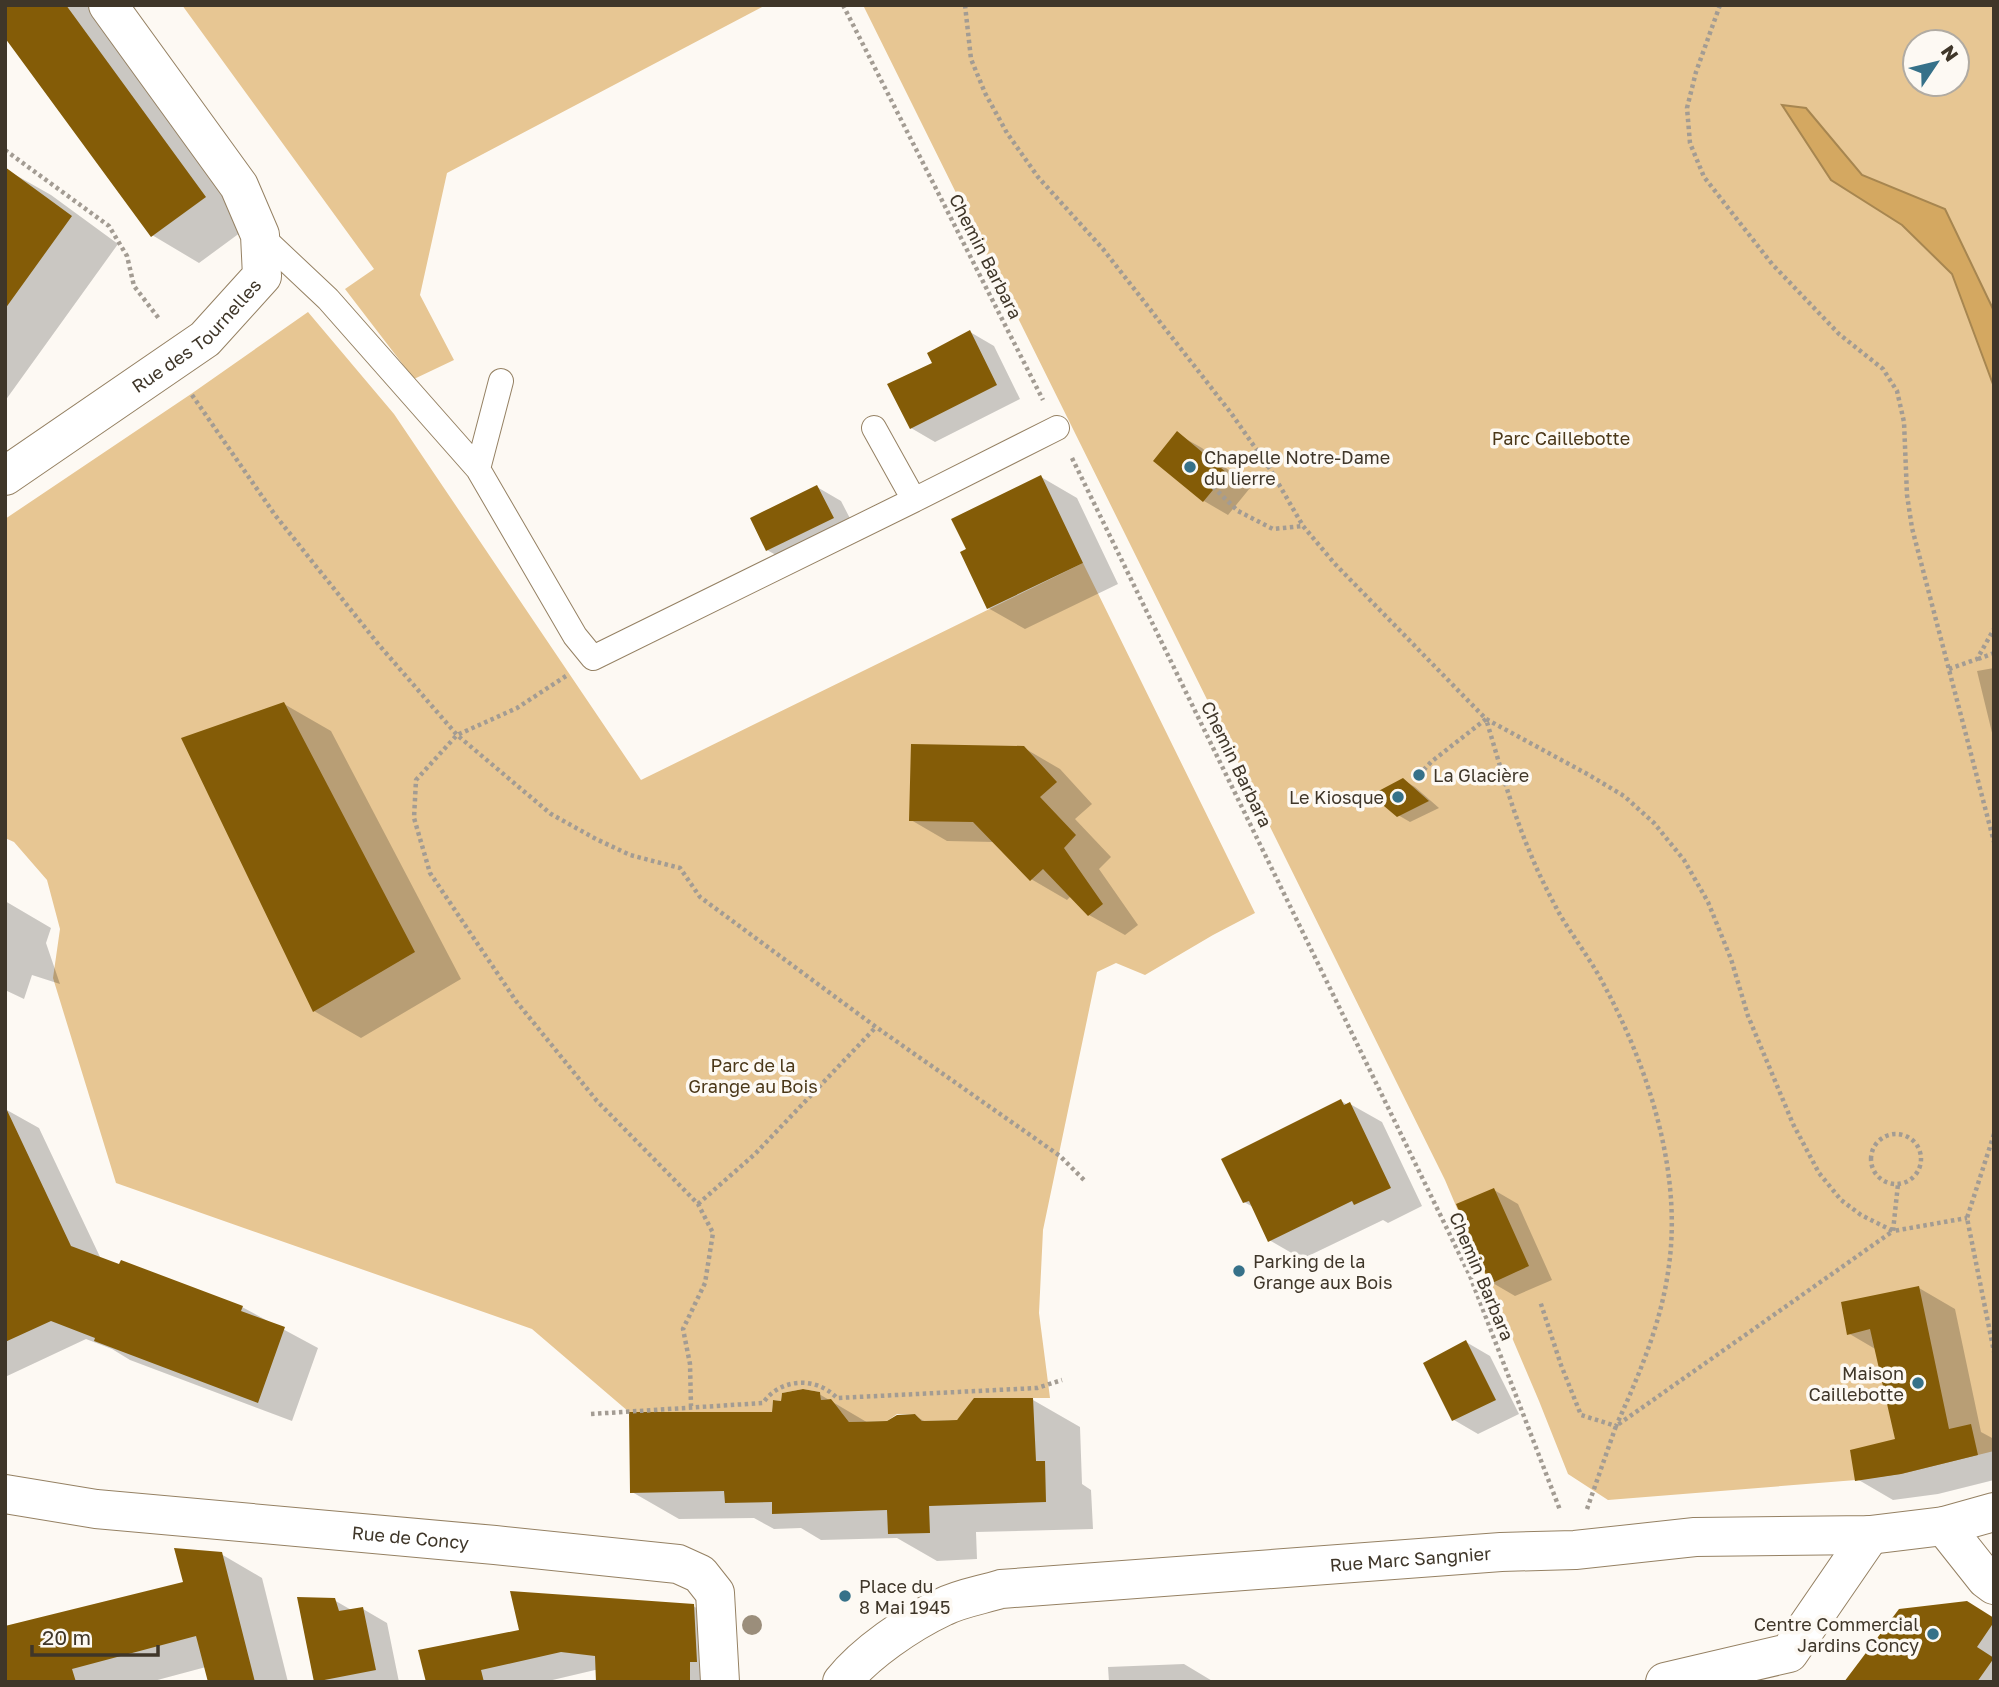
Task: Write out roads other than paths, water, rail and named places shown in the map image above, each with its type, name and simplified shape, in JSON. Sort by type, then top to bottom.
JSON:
[{"type":"street","name":"Rue des Tournelles","points":[[5,475],[205,339],[262,276],[260,235],[239,186],[108,5]]},
{"type":"street","name":"Rue de Concy","points":[[5,1494],[96,1509],[678,1564],[700,1574],[715,1593],[720,1682]]},
{"type":"street","name":"Rue Marc Sangnier","points":[[845,1678],[897,1633],[945,1606],[1001,1589],[1501,1552],[1575,1550],[1695,1537],[1870,1535],[1944,1526],[1994,1512]]},
{"type":"street","points":[[1944,1526],[1994,1585]]},
{"type":"street","points":[[1665,1682],[1789,1653],[1870,1535]]},
{"type":"lane","points":[[260,235],[328,299],[478,469],[575,636],[593,658],[1057,428]]},
{"type":"lane","points":[[478,469],[501,382]]},
{"type":"lane","points":[[874,428],[914,500]]},
{"type":"place","name":"Chapelle Notre-Dame du lierre","points":[[1190,467]]},
{"type":"place","name":"La Glacière","points":[[1419,775]]},
{"type":"place","name":"Le Kiosque","points":[[1398,797]]},
{"type":"place","name":"Parking de la Grange aux Bois","points":[[1239,1271]]},
{"type":"place","name":"Maison Caillebotte","points":[[1918,1383]]},
{"type":"place","name":"Place du 8 Mai 1945","points":[[845,1596]]},
{"type":"place","name":"Centre Commercial Jardins Concy","points":[[1933,1634]]},
{"type":"park label","name":"Parc Caillebotte","points":[[1561,438]]},
{"type":"park label","name":"Parc de la Grange au Bois","points":[[753,1075]]}]
